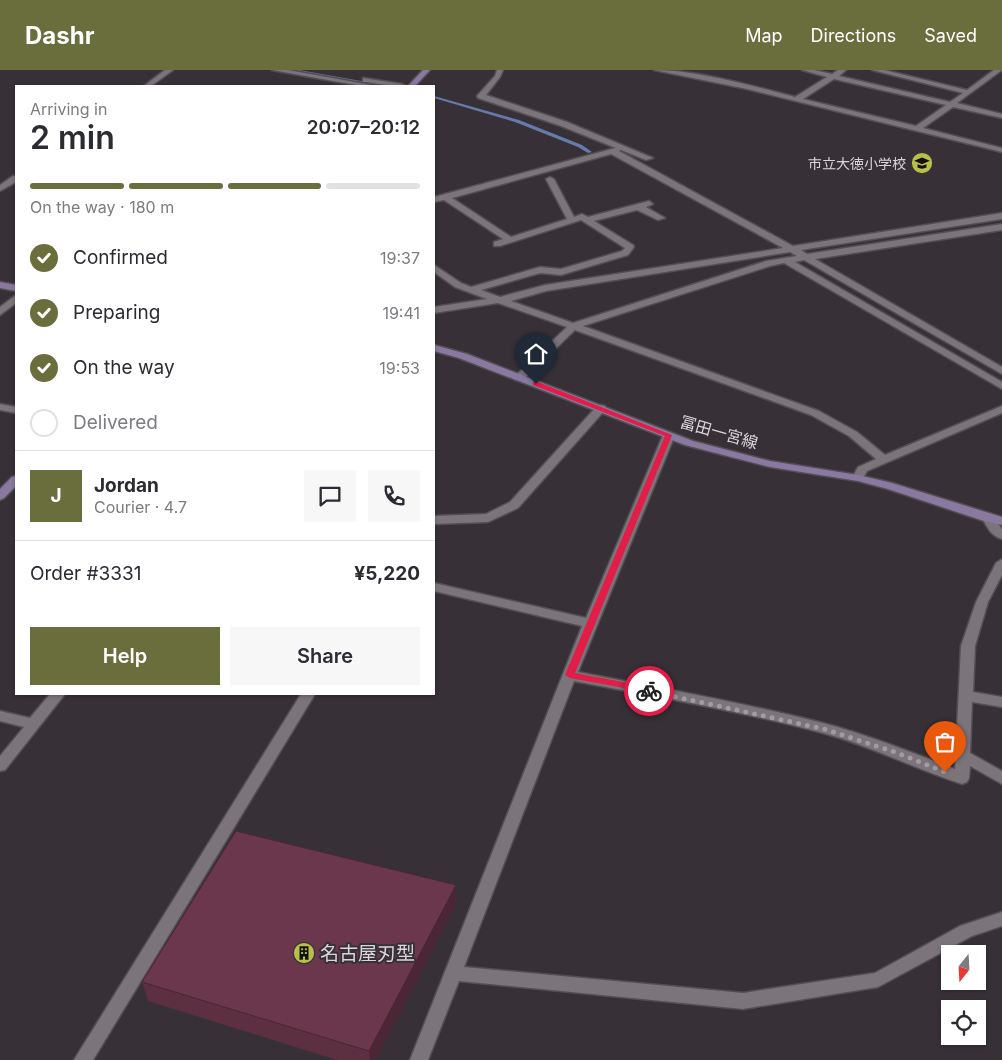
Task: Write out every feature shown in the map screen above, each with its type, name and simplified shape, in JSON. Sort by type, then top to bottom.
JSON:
[{"type":"main road","points":[[412,85],[428,70]]},
{"type":"main road","points":[[0,285],[15,288]]},
{"type":"main road","name":"冨田一宮線","points":[[435,348],[464,356],[689,443],[770,464],[858,478],[892,486],[1002,521]]},
{"type":"main road","points":[[0,496],[15,480]]},
{"type":"street","points":[[148,85],[170,70]]},
{"type":"street","points":[[275,70],[367,85]]},
{"type":"street","points":[[308,70],[396,85]]},
{"type":"street","points":[[500,70],[498,76],[481,96],[564,124],[649,158]]},
{"type":"street","points":[[657,70],[797,99],[1002,150]]},
{"type":"street","points":[[686,75],[695,70]]},
{"type":"street","points":[[805,70],[1002,116]]},
{"type":"street","points":[[797,99],[843,70]]},
{"type":"street","points":[[875,70],[968,92]]},
{"type":"street","points":[[917,129],[999,70]]},
{"type":"street","points":[[435,200],[624,148]]},
{"type":"street","points":[[612,151],[791,249],[1002,371]]},
{"type":"street","points":[[0,189],[15,179]]},
{"type":"street","points":[[550,179],[572,220]]},
{"type":"street","points":[[446,197],[510,240]]},
{"type":"street","points":[[586,220],[649,204]]},
{"type":"street","points":[[638,207],[661,218]]},
{"type":"street","points":[[435,310],[498,300],[545,288],[1002,216]]},
{"type":"street","points":[[470,290],[540,270],[561,272],[625,253],[630,247],[582,217],[496,244]]},
{"type":"street","points":[[519,378],[574,326],[769,264],[1002,227]]},
{"type":"street","points":[[787,261],[1002,386]]},
{"type":"street","points":[[435,269],[458,285],[470,290],[815,413],[853,434],[884,460]]},
{"type":"street","points":[[0,312],[15,299]]},
{"type":"street","points":[[0,407],[15,410]]},
{"type":"street","points":[[435,520],[488,518],[514,504],[601,408]]},
{"type":"street","points":[[858,478],[862,469],[1002,409]]},
{"type":"street","points":[[419,1060],[590,623],[669,435]]},
{"type":"street","points":[[988,518],[994,529],[1002,535]]},
{"type":"street","points":[[570,675],[710,702],[824,729],[895,752],[962,778],[968,646],[982,602],[1002,563]]},
{"type":"street","points":[[435,587],[590,623]]},
{"type":"street","points":[[0,766],[57,695]]},
{"type":"street","points":[[83,1060],[307,695]]},
{"type":"street","points":[[966,696],[1002,702]]},
{"type":"street","points":[[0,716],[33,724]]},
{"type":"street","points":[[963,755],[1002,778]]},
{"type":"street","points":[[453,972],[743,1001],[878,980],[966,932],[1002,919]]},
{"type":"building","name":"名古屋刃型","points":[[236,831],[456,885],[369,1051],[142,982]]},
{"type":"waterway","points":[[292,70],[381,85]]},
{"type":"waterway","points":[[435,97],[517,121],[580,146],[590,152]]},
{"type":"way so far","points":[[649,691],[710,702],[824,729],[895,752],[945,772]]},
{"type":"place","name":"市立大徳小学校","points":[[922,163]]},
{"type":"place","name":"名古屋刃型","points":[[304,953]]},
{"type":"route","points":[[536,384],[669,435],[570,675],[649,691]]}]
